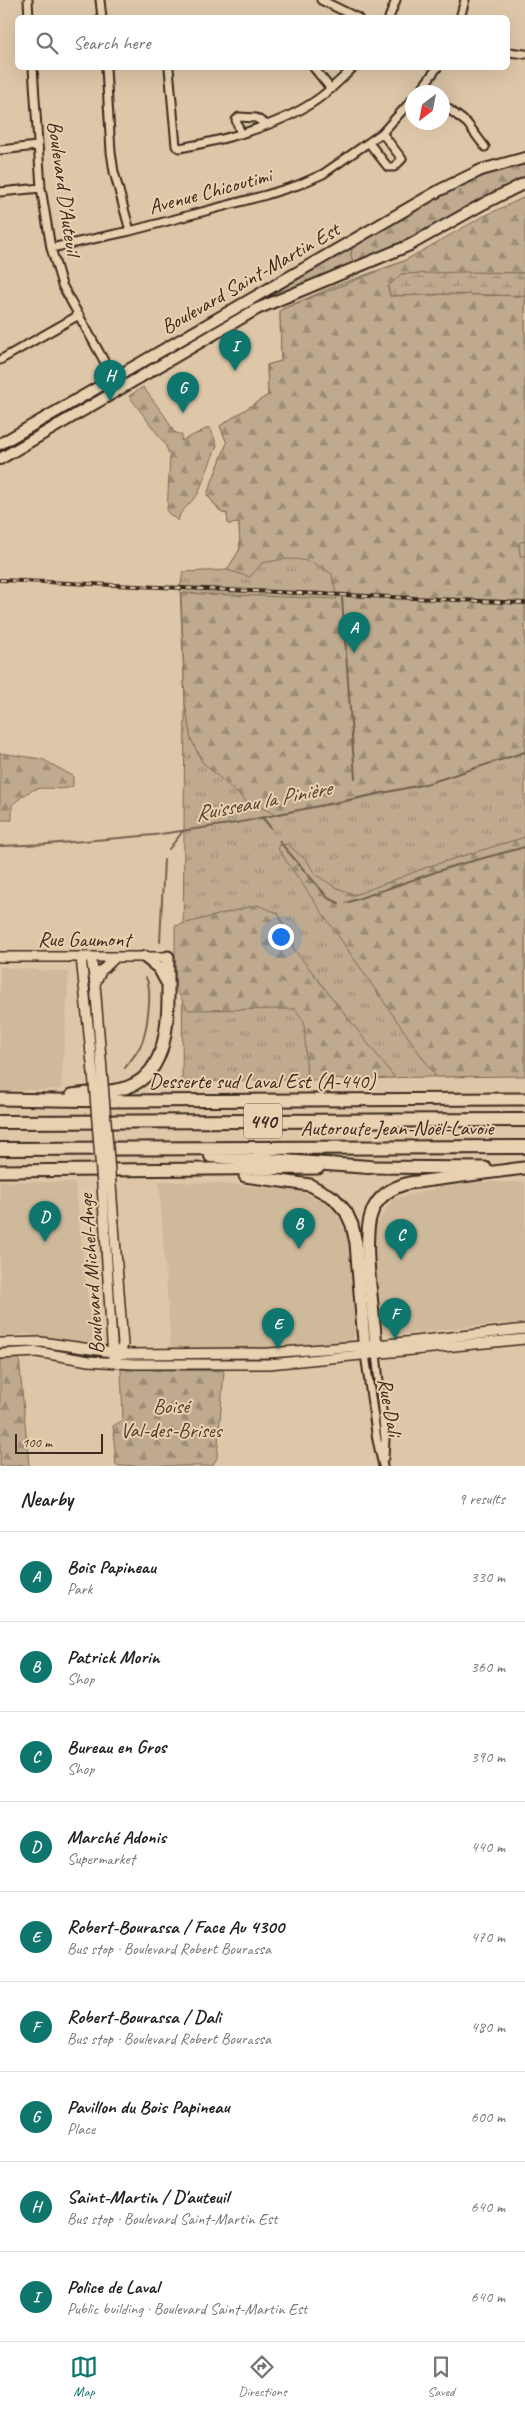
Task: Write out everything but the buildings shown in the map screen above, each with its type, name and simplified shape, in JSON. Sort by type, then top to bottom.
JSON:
[{"type":"highway","name":"Autoroute Jean-Noël-Lavoie","points":[[0,1122],[525,1120]]},
{"type":"highway","name":"Autoroute Jean-Noël-Lavoie","points":[[0,1149],[525,1147]]},
{"type":"highway","points":[[96,1148],[369,1167]]},
{"type":"main road","name":"Boulevard Saint-Martin Est","points":[[0,459],[172,358],[215,327],[440,190],[481,170],[525,158]]},
{"type":"main road","name":"Boulevard Saint-Martin Est","points":[[0,444],[163,350],[273,302],[410,246],[483,204],[525,183]]},
{"type":"main road","points":[[163,350],[172,358]]},
{"type":"main road","points":[[46,1099],[122,1089],[137,1083],[150,1072],[161,1055],[164,1043],[168,956]]},
{"type":"main road","points":[[145,957],[158,968],[167,983]]},
{"type":"main road","name":"Desserte sud Laval Est (A-440)","points":[[0,1099],[109,1101],[525,1099]]},
{"type":"main road","points":[[0,1171],[204,1171],[369,1167],[525,1168]]},
{"type":"main road","points":[[370,1349],[368,1236],[370,1217],[379,1200],[393,1189],[409,1183],[525,1168]]},
{"type":"main road","points":[[204,1171],[305,1184],[325,1192],[341,1205],[348,1216],[354,1234],[370,1349]]},
{"type":"street","points":[[28,0],[29,15]]},
{"type":"street","points":[[100,0],[102,15]]},
{"type":"street","points":[[321,0],[352,15]]},
{"type":"street","points":[[390,15],[396,0]]},
{"type":"street","points":[[461,15],[466,0]]},
{"type":"street","points":[[510,52],[525,54]]},
{"type":"street","name":"Boulevard D'Auteuil","points":[[32,70],[41,188],[51,248],[62,285],[120,388]]},
{"type":"street","points":[[106,70],[111,152],[130,231]]},
{"type":"street","points":[[169,70],[176,146],[180,148],[240,134],[267,125],[315,102],[332,89],[351,70]]},
{"type":"street","points":[[316,70],[332,89]]},
{"type":"street","points":[[426,85],[435,70]]},
{"type":"street","name":"Avenue Chicoutimi","points":[[51,248],[130,231],[298,185],[323,174],[369,144],[382,134],[405,108]]},
{"type":"street","points":[[450,110],[467,123],[485,147]]},
{"type":"street","points":[[240,134],[236,120],[239,117],[256,118],[267,125]]},
{"type":"street","points":[[369,144],[388,167],[394,167],[402,159],[382,134]]},
{"type":"street","points":[[0,150],[38,146]]},
{"type":"street","points":[[0,192],[41,188]]},
{"type":"street","points":[[0,360],[79,315]]},
{"type":"street","name":"Rue Gaumont","points":[[0,957],[168,956]]},
{"type":"street","name":"Boulevard Michel-Ange","points":[[80,957],[98,1083],[123,1345],[115,1354],[113,1363]]},
{"type":"street","name":"Boulevard Michel-Ange","points":[[91,957],[95,984],[98,1083]]},
{"type":"street","points":[[95,984],[101,971],[116,957]]},
{"type":"street","points":[[0,1354],[37,1352],[113,1363],[269,1364],[525,1329]]},
{"type":"street","points":[[0,1344],[41,1342],[115,1354],[269,1353],[370,1349],[525,1339]]},
{"type":"street","name":"Rue Dali","points":[[370,1349],[385,1439],[384,1466]]},
{"type":"street","name":"Rue Dali","points":[[370,1349],[377,1440],[384,1466]]},
{"type":"shaded area","points":[[0,967],[69,972],[61,1089],[0,1091]]},
{"type":"shaded area","points":[[0,1181],[75,1183],[93,1345],[26,1334],[0,1336]]},
{"type":"shaded area","points":[[159,1181],[227,1184],[300,1191],[332,1205],[344,1228],[374,1229],[393,1199],[463,1182],[525,1182],[525,1323],[471,1326],[391,1336],[382,1330],[358,1331],[350,1341],[284,1348],[171,1350]]},
{"type":"green space","points":[[525,164],[525,176],[468,205],[414,238],[353,263],[351,255],[353,244],[458,187],[502,170]]},
{"type":"green space","points":[[525,197],[525,1075],[182,1082],[185,703],[180,589],[183,572],[227,570],[240,549],[239,523],[228,524],[227,513],[222,513],[207,495],[227,443],[220,426],[268,395],[267,365],[281,361],[280,310],[337,285],[404,261]]},
{"type":"green space","points":[[525,197],[525,273],[402,274],[388,287],[390,296],[447,294],[525,296],[525,541],[519,543],[520,556],[525,556],[525,752],[426,784],[344,802],[275,814],[246,801],[202,762],[191,739],[185,703],[181,593],[337,599],[332,574],[306,561],[290,559],[262,563],[250,577],[227,570],[240,549],[239,523],[228,524],[227,513],[222,513],[207,495],[227,443],[220,426],[268,395],[267,365],[281,361],[280,310],[404,261],[482,217]]},
{"type":"green space","points":[[353,244],[351,255],[353,263],[263,300]]},
{"type":"green space","points":[[525,273],[525,296],[447,294],[390,296],[388,287],[401,274]]},
{"type":"green space","points":[[143,387],[165,416],[174,432],[182,435],[181,441],[210,427],[217,445],[198,494],[180,514],[178,521],[167,512],[170,456],[165,444],[129,396]]},
{"type":"green space","points":[[0,753],[42,759],[73,776],[73,786],[64,789],[41,788],[33,790],[12,805],[12,820],[0,820]]},
{"type":"green space","points":[[525,837],[525,1076],[436,1077],[278,849],[280,845],[287,844],[307,861],[316,875],[335,887],[355,895],[430,866]]},
{"type":"green space","points":[[257,905],[278,913],[294,949],[395,1078],[307,1080],[304,1021],[295,1009],[188,1010],[175,988],[175,926]]},
{"type":"green space","points":[[19,1358],[29,1466],[0,1466],[0,1359]]},
{"type":"green space","name":"Boisé Val-des-Brises","points":[[121,1369],[224,1371],[217,1458],[212,1466],[116,1466],[113,1426],[123,1420]]},
{"type":"waterway","points":[[342,598],[355,778]]},
{"type":"waterway","name":"Ruisseau la Pinière","points":[[0,846],[154,835],[236,823],[426,784],[525,752]]},
{"type":"waterway","points":[[262,817],[271,828]]},
{"type":"waterway","points":[[169,849],[183,831]]},
{"type":"waterway","points":[[279,841],[328,898],[339,903]]},
{"type":"waterway","points":[[346,903],[450,867],[525,847]]},
{"type":"waterway","points":[[160,942],[164,860]]},
{"type":"waterway","points":[[125,1068],[141,1045],[145,1031],[149,1001],[146,978]]},
{"type":"railway","points":[[0,580],[525,603]]},
{"type":"place","name":"Police de Laval","points":[[235,371]]},
{"type":"place","name":"Saint-Martin / D'auteuil","points":[[110,401]]},
{"type":"place","name":"Pavillon du Bois Papineau","points":[[183,413]]},
{"type":"place","name":"Bois Papineau","points":[[354,653]]},
{"type":"place","name":"Marché Adonis","points":[[45,1242]]},
{"type":"place","name":"Patrick Morin","points":[[299,1249]]},
{"type":"place","name":"Bureau en Gros","points":[[401,1260]]},
{"type":"place","name":"Robert-Bourassa / Dali","points":[[395,1339]]},
{"type":"place","name":"Robert-Bourassa / Face Au 4300","points":[[278,1349]]}]
